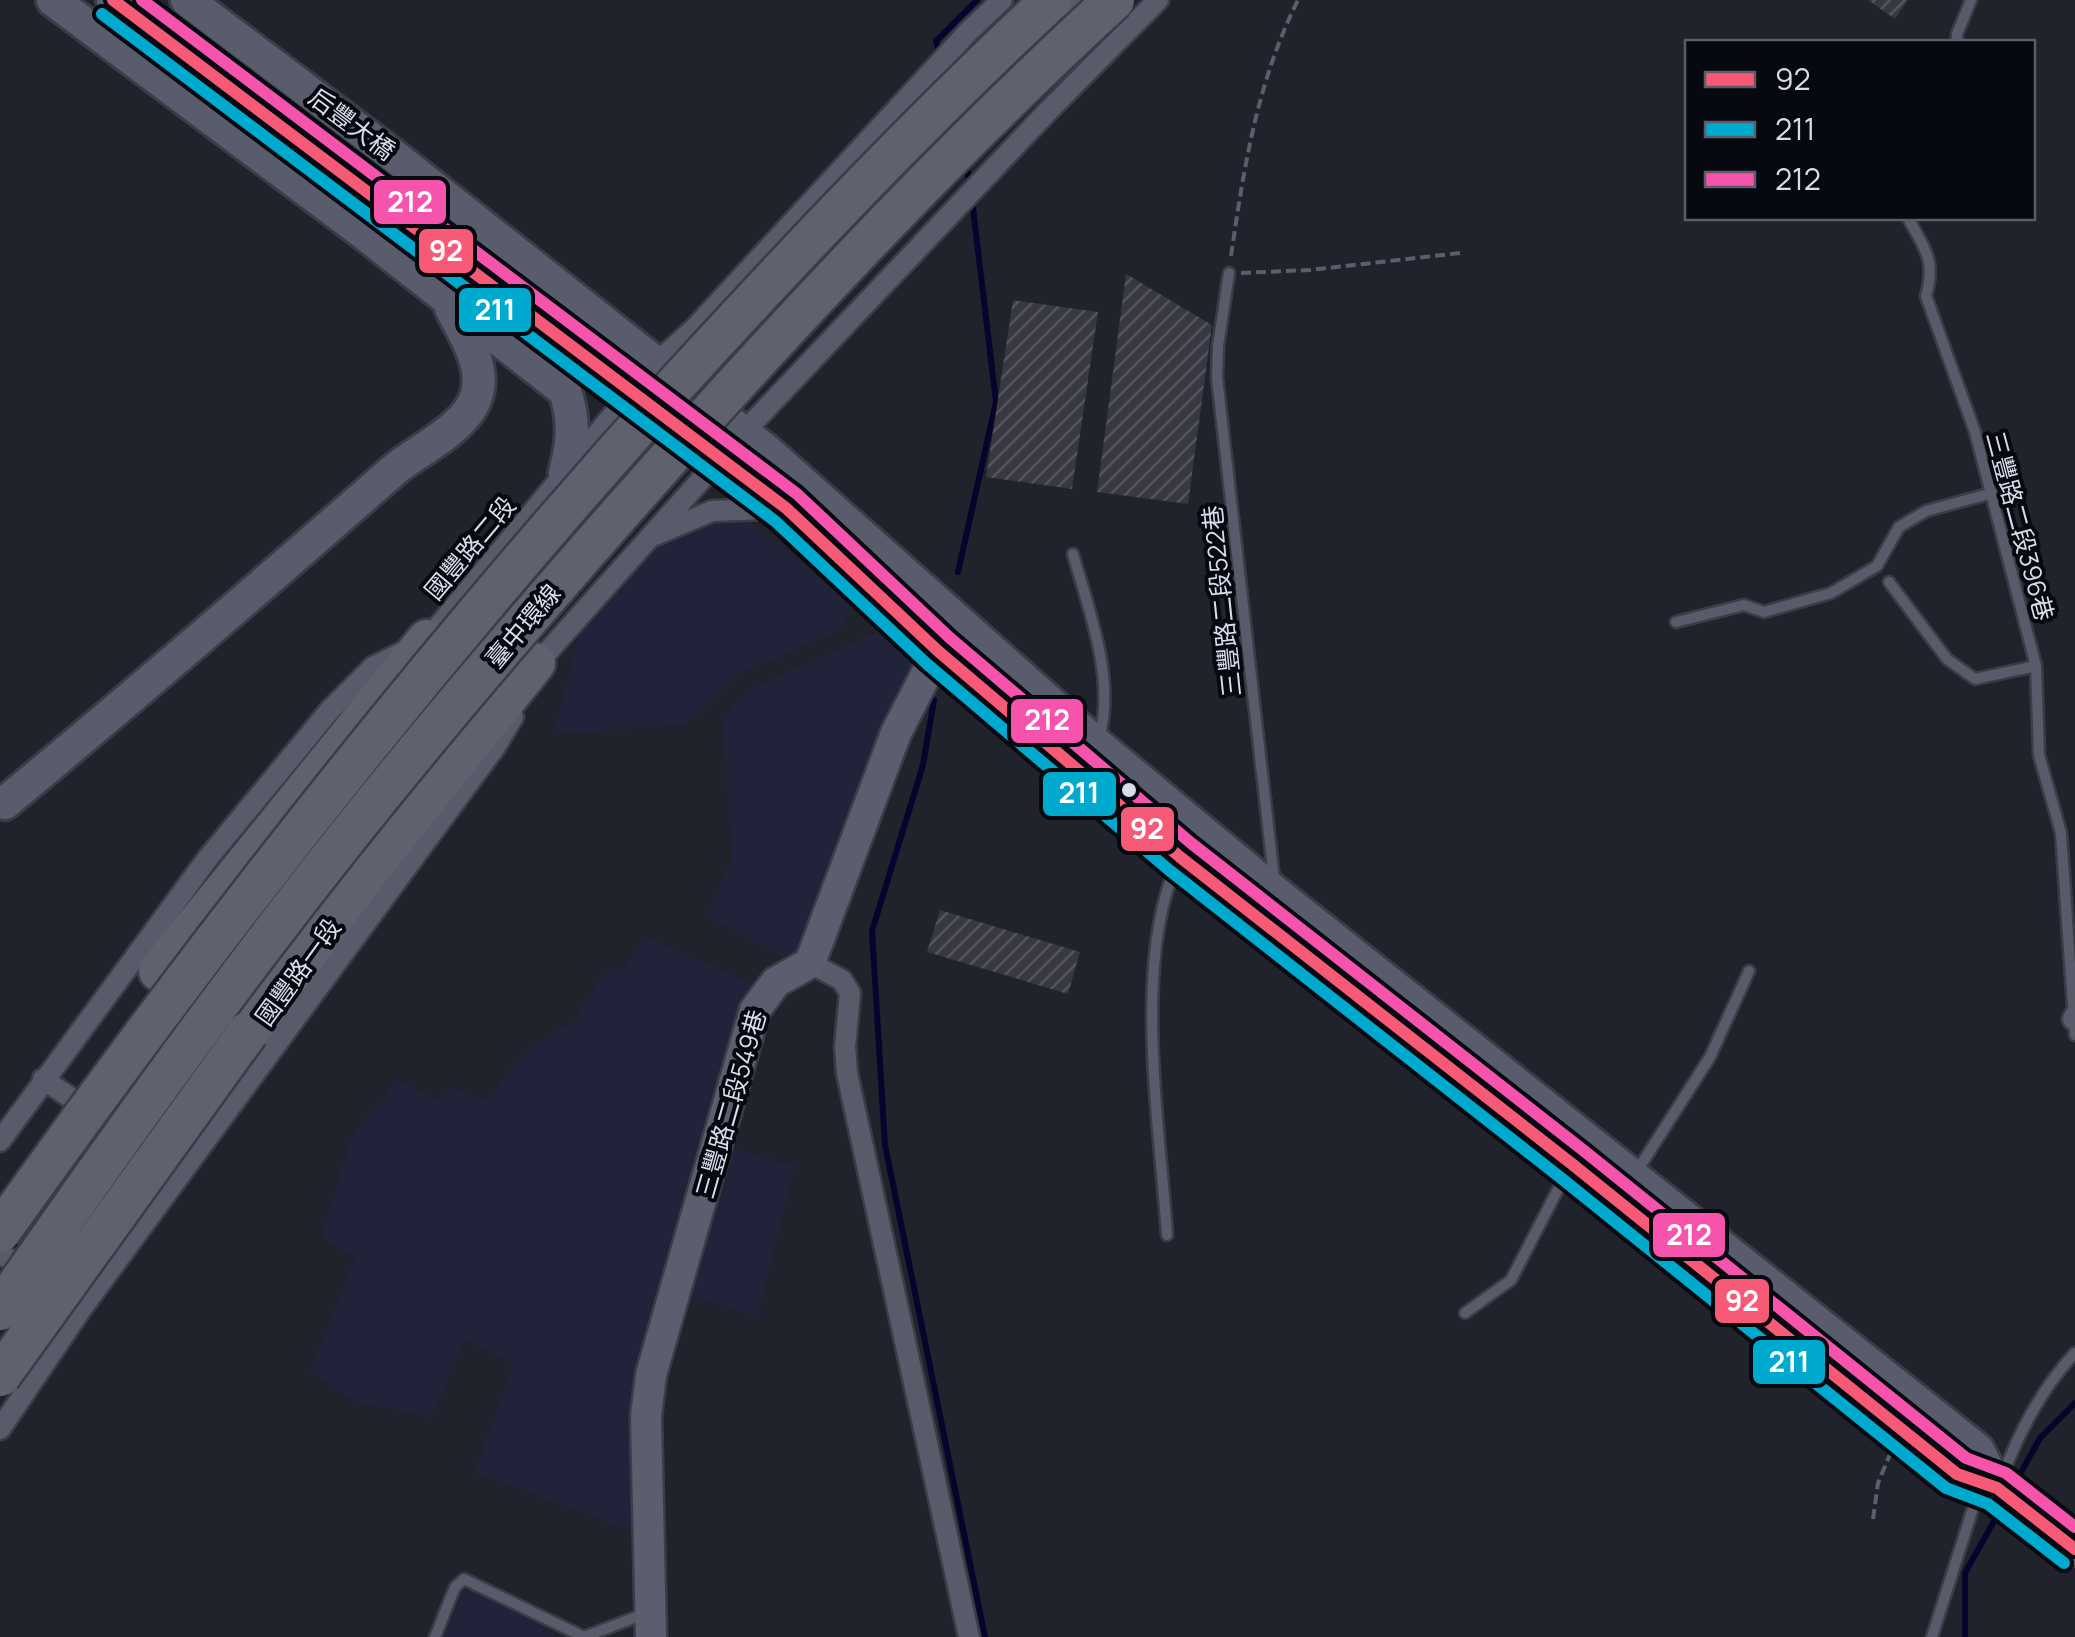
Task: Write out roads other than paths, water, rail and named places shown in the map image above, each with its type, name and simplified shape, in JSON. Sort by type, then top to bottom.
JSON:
[{"type":"highway","name":"臺中環線","points":[[0,1232],[243,904],[446,648],[612,455],[761,291],[983,63],[1051,0]]},
{"type":"highway","name":"臺中環線","points":[[0,1310],[123,1133],[346,839],[526,621],[784,330],[940,168],[1114,0]]},
{"type":"highway","points":[[462,752],[486,648],[494,630],[682,409]]},
{"type":"highway","points":[[0,1190],[159,971],[427,640]]},
{"type":"highway","points":[[0,1376],[248,1032],[535,663]]},
{"type":"main road","points":[[53,0],[564,390],[572,412],[574,441],[565,473]]},
{"type":"main road","name":"后豐大橋","points":[[114,0],[631,392],[682,409]]},
{"type":"main road","name":"后豐大橋","points":[[188,0],[394,156],[655,364],[682,409]]},
{"type":"main road","points":[[2,805],[469,411],[478,392],[473,350],[447,300]]},
{"type":"main road","points":[[682,409],[742,434],[768,452],[1098,745],[1268,906],[1580,1152],[1900,1429],[1958,1474],[1997,1488],[2075,1549]]},
{"type":"main road","points":[[682,409],[719,460],[786,508],[938,651],[1180,856],[1268,906]]},
{"type":"main road","points":[[1580,1152],[1634,1176],[1978,1450],[1997,1488]]},
{"type":"street","name":"國豐路二段","points":[[0,1142],[208,858],[330,710],[373,667],[427,640],[655,364],[694,328],[1002,0]]},
{"type":"street","points":[[682,409],[782,299],[1034,44],[1083,0]]},
{"type":"street","points":[[637,548],[1158,0]]},
{"type":"street","points":[[1034,44],[1074,85]]},
{"type":"street","points":[[637,548],[661,530],[712,511],[786,508]]},
{"type":"street","name":"國豐路一段","points":[[0,1429],[82,1308],[495,747],[522,702],[535,663],[637,548]]},
{"type":"street","points":[[962,624],[938,651],[896,734],[810,963],[842,980],[850,993],[845,1047],[848,1073],[969,1637]]},
{"type":"street","name":"三豐路二段549巷","points":[[650,1625],[646,1416],[651,1375],[755,1010],[776,982],[810,963]]},
{"type":"street","points":[[43,1079],[182,1173]]},
{"type":"street","points":[[0,1253],[82,1308]]},
{"type":"lane","points":[[1957,40],[1971,0]]},
{"type":"lane","name":"三豐路二段396巷","points":[[1909,220],[1930,258],[1932,274],[1926,296],[1974,432],[2036,666],[2039,755],[2062,833],[2074,1023]]},
{"type":"lane","name":"三豐路二段522巷","points":[[1229,274],[1217,378],[1268,906]]},
{"type":"lane","points":[[1676,622],[1744,606],[1764,612],[1831,593],[1876,566],[1899,527],[1926,511],[1992,493]]},
{"type":"lane","points":[[1074,554],[1102,673],[1105,720],[1098,745]]},
{"type":"lane","points":[[1890,582],[1947,659],[1975,679],[2036,666]]},
{"type":"lane","points":[[1168,1235],[1156,1064],[1154,953],[1164,891],[1180,856]]},
{"type":"lane","points":[[1634,1176],[1710,1057],[1749,971]]},
{"type":"lane","points":[[1466,1313],[1512,1280],[1580,1152]]},
{"type":"lane","points":[[1932,1637],[1973,1508],[1997,1488],[2019,1432],[2059,1370],[2075,1353]]},
{"type":"lane","points":[[435,1637],[455,1587],[464,1579],[584,1637],[650,1625]]},
{"type":"waterway","points":[[940,56],[936,41],[977,0]]},
{"type":"waterway","points":[[966,160],[970,187]]},
{"type":"waterway","points":[[958,572],[996,402],[972,200]]},
{"type":"waterway","points":[[934,700],[923,765],[872,931],[885,1145],[985,1637]]},
{"type":"waterway","points":[[2014,1485],[2040,1438],[2075,1403]]},
{"type":"waterway","points":[[1965,1637],[1965,1573],[2003,1505]]}]
